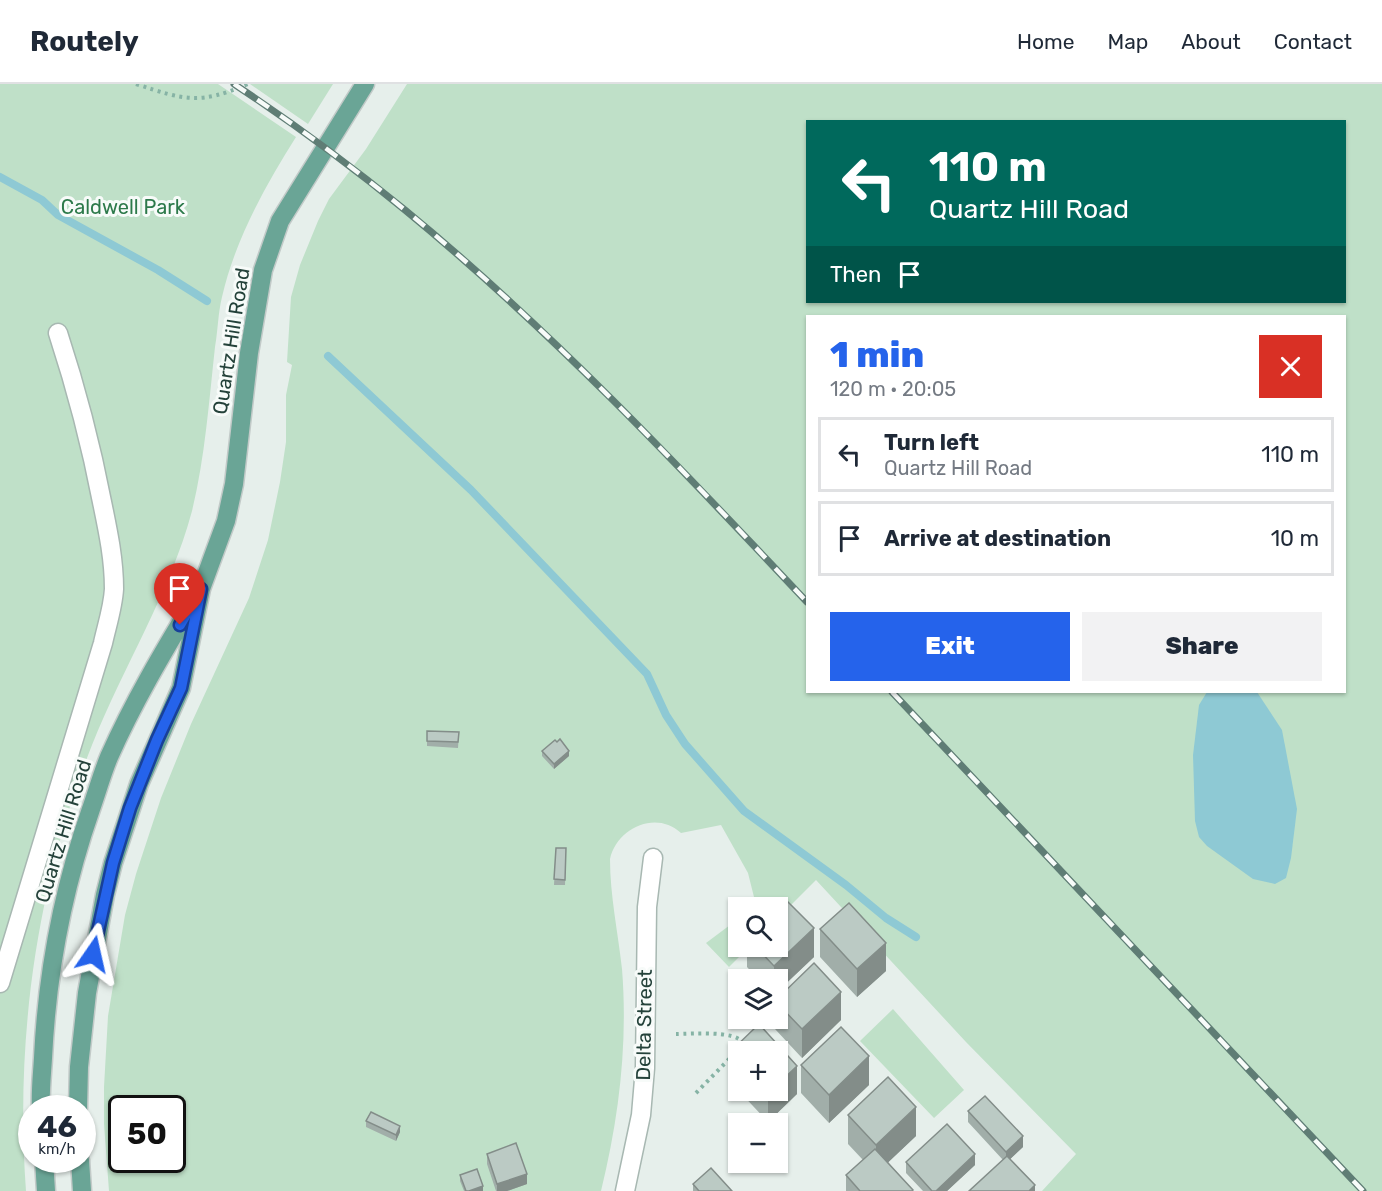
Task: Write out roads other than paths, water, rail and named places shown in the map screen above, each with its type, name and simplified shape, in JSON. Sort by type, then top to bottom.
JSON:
[{"type":"main road","name":"Quartz Hill Road","points":[[78,1095],[87,993],[113,863],[139,784],[181,688],[201,589],[226,521],[232,493],[249,353],[263,270],[280,222],[366,84]]},
{"type":"main road","name":"Quartz Hill Road","points":[[41,1095],[44,1022],[50,978],[66,892],[79,843],[108,760],[125,723],[143,687],[201,589]]},
{"type":"main road","points":[[45,1173],[46,1191]]},
{"type":"main road","points":[[81,1173],[82,1191]]},
{"type":"street","points":[[0,983],[103,643],[114,591],[111,546],[100,488],[72,375],[58,333]]},
{"type":"street","name":"Delta Street","points":[[625,1191],[641,1115],[645,1068],[646,929],[653,858]]},
{"type":"water","points":[[1206,693],[1258,693],[1282,730],[1297,809],[1286,878],[1275,884],[1253,879],[1207,846],[1199,837],[1195,821],[1193,755],[1199,705]]},
{"type":"waterway","points":[[0,177],[42,200],[58,215],[158,270],[207,301]]},
{"type":"waterway","points":[[328,356],[471,490],[647,674],[666,715],[685,744],[744,811],[846,885],[886,918],[916,937]]},
{"type":"railway","points":[[234,84],[300,129],[384,193],[459,255],[562,350],[711,500],[806,601]]},
{"type":"railway","points":[[893,693],[1363,1191]]},
{"type":"park label","name":"Caldwell Park","points":[[123,207]]}]
